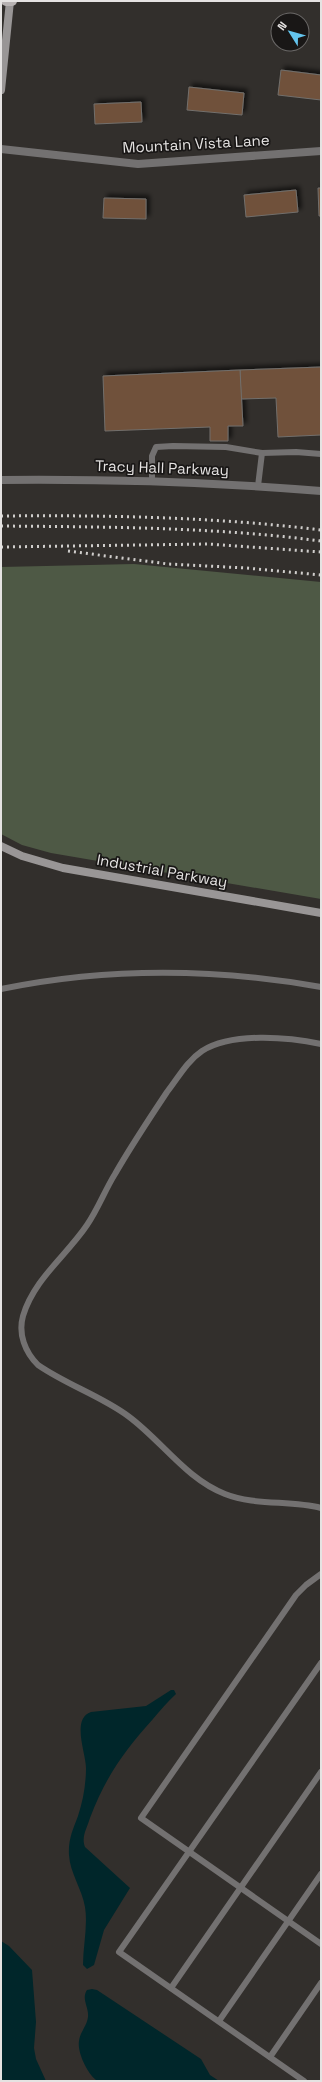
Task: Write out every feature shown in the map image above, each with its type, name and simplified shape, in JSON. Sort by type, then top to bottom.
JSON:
[{"type":"main road","points":[[6,1],[11,1]]},
{"type":"street","points":[[1,90],[11,1]]},
{"type":"street","name":"Mountain Vista Lane","points":[[1,149],[138,164],[321,151]]},
{"type":"street","name":"Tracy Hall Parkway","points":[[1,480],[58,479],[152,481],[258,486],[321,491]]},
{"type":"street","name":"Industrial Parkway","points":[[1,846],[36,861],[63,868],[321,913]]},
{"type":"lane","points":[[152,481],[152,456],[156,447],[226,447],[262,453],[296,452],[321,454]]},
{"type":"lane","points":[[258,486],[262,453]]},
{"type":"lane","points":[[1,989],[102,974],[170,971],[244,975],[321,987]]},
{"type":"lane","points":[[321,1044],[268,1038],[233,1040],[213,1046],[189,1062],[137,1136],[89,1223],[52,1266],[40,1283],[27,1306],[21,1325],[24,1344],[32,1359],[38,1365],[126,1414],[151,1434],[208,1486],[235,1498],[321,1508]]},
{"type":"lane","points":[[321,1574],[306,1585],[296,1595],[140,1818],[321,1944]]},
{"type":"lane","points":[[304,2081],[119,1952],[321,1663]]},
{"type":"lane","points":[[170,1988],[321,1772]]},
{"type":"lane","points":[[219,2021],[321,1874]]},
{"type":"lane","points":[[270,2057],[321,1983]]},
{"type":"green space","points":[[134,564],[321,582],[321,899],[51,853],[22,845],[1,834],[1,567]]},
{"type":"water","points":[[171,1690],[174,1690],[176,1694],[133,1742],[116,1766],[102,1790],[85,1832],[85,1847],[130,1888],[104,1930],[94,1965],[87,1969],[83,1965],[86,1921],[85,1907],[69,1855],[70,1839],[84,1792],[86,1768],[81,1737],[82,1722],[85,1716],[91,1712],[146,1706]]},
{"type":"water","points":[[1,1941],[9,1946],[32,1970],[36,2022],[34,2048],[36,2059],[46,2081],[1,2081]]},
{"type":"water","points":[[87,1990],[97,1990],[201,2059],[210,2075],[219,2081],[96,2080],[83,2062],[79,2046],[80,2038],[88,2017],[85,1993]]},
{"type":"building","points":[[281,70],[321,75],[321,100],[278,95]]},
{"type":"building","points":[[189,87],[244,93],[242,115],[187,110]]},
{"type":"building","points":[[141,102],[142,122],[95,124],[94,104]]},
{"type":"building","points":[[318,188],[321,188],[321,216],[319,216]]},
{"type":"building","points":[[296,190],[298,212],[246,217],[244,195]]},
{"type":"building","points":[[104,198],[146,199],[146,219],[103,218]]},
{"type":"building","points":[[321,367],[321,435],[278,437],[276,398],[241,399],[240,370]]},
{"type":"building","points":[[240,370],[243,426],[228,426],[228,441],[210,441],[210,427],[105,431],[103,376]]},
{"type":"railway","points":[[1,516],[161,518],[241,522],[321,530]]},
{"type":"railway","points":[[1,526],[121,527],[201,530],[281,536],[321,541]]},
{"type":"railway","points":[[1,547],[208,544],[321,552]]},
{"type":"railway","points":[[68,551],[168,564],[246,568],[321,575]]}]
